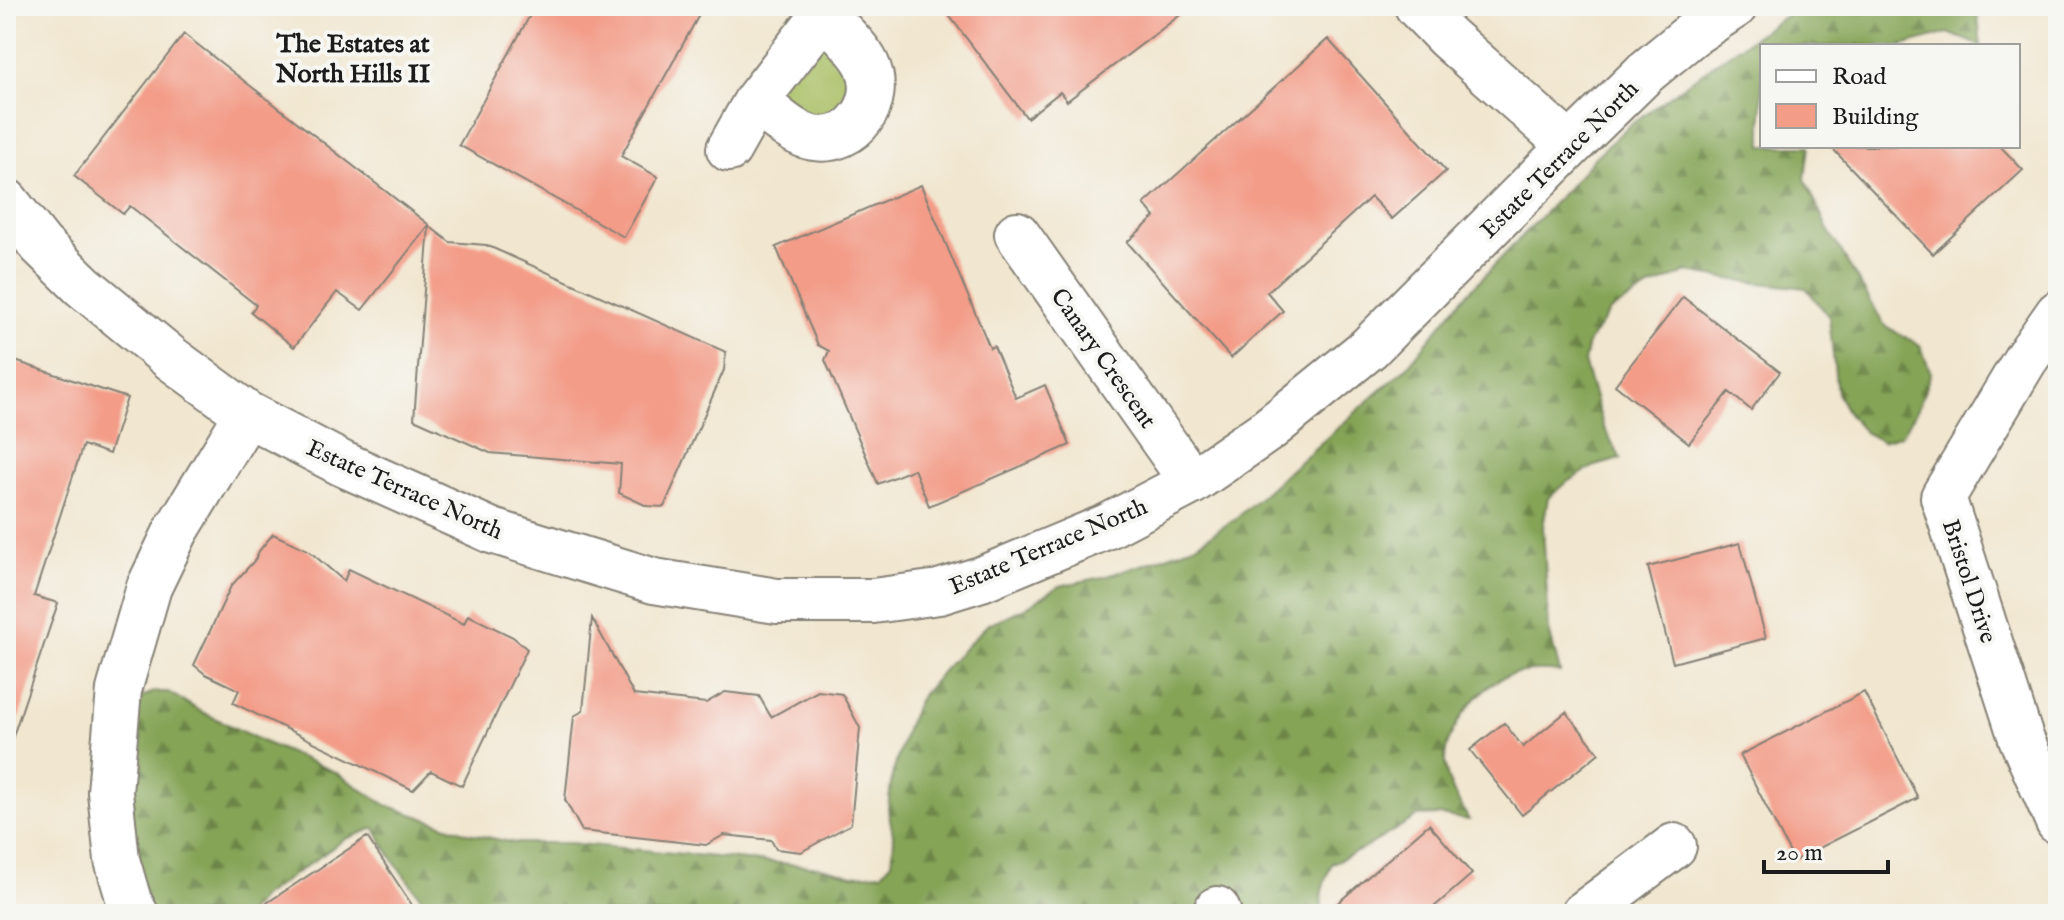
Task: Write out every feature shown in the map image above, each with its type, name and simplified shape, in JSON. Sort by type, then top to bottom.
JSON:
[{"type":"street","points":[[1417,6],[1447,37],[1570,146]]},
{"type":"street","name":"Estate Terrace North","points":[[6,201],[41,245],[83,286],[172,359],[247,414],[343,464],[492,531],[654,581],[777,601],[873,601],[939,592],[981,579],[1108,526],[1192,482],[1269,429],[1369,348],[1570,146],[1670,51],[1735,6]]},
{"type":"street","points":[[729,149],[756,101],[826,9],[866,62],[871,78],[872,94],[868,109],[858,123],[845,133],[830,138],[813,138],[798,133],[756,101]]},
{"type":"street","name":"Canary Crescent","points":[[1017,234],[1192,482]]},
{"type":"street","name":"Bristol Drive","points":[[2058,313],[2025,360],[1943,497],[2021,738],[2058,822]]},
{"type":"street","points":[[136,914],[117,860],[110,792],[119,690],[149,587],[176,531],[247,414]]},
{"type":"street","points":[[1583,914],[1674,846]]},
{"type":"green space","points":[[1800,6],[1977,6],[1981,44],[1948,33],[1909,44],[1760,44],[1760,148],[1809,148],[1805,179],[1827,228],[1885,326],[1920,345],[1931,373],[1918,408],[1902,435],[1882,441],[1865,433],[1849,415],[1837,393],[1829,317],[1806,288],[1687,272],[1649,288],[1610,311],[1588,343],[1584,362],[1604,428],[1621,459],[1595,466],[1567,482],[1548,498],[1543,527],[1549,630],[1560,672],[1532,671],[1504,677],[1474,701],[1456,725],[1446,750],[1445,762],[1450,785],[1469,820],[1439,815],[1418,816],[1363,849],[1332,863],[1322,894],[1324,914],[434,914],[395,862],[375,828],[345,839],[262,897],[248,914],[136,914],[129,901],[132,704],[154,692],[168,692],[268,744],[335,772],[386,805],[468,833],[515,843],[569,843],[821,867],[853,875],[882,873],[892,862],[894,840],[888,809],[892,776],[907,726],[919,699],[988,624],[1025,608],[1059,586],[1103,577],[1196,545],[1236,518],[1407,367],[1461,300],[1595,157],[1630,125]]},
{"type":"green space","points":[[824,22],[861,63],[844,128],[763,101]]},
{"type":"building","points":[[535,6],[704,6],[621,156],[658,177],[624,237],[459,145]]},
{"type":"building","points":[[942,6],[1192,6],[1067,101],[1060,92],[1027,118]]},
{"type":"building","points":[[184,34],[429,225],[362,310],[337,292],[294,347],[251,312],[256,305],[130,206],[123,214],[74,176]]},
{"type":"building","points":[[1328,39],[1446,171],[1392,219],[1371,197],[1267,292],[1283,311],[1231,358],[1127,242],[1155,217],[1144,204]]},
{"type":"building","points":[[1832,148],[2002,148],[2023,170],[1933,254]]},
{"type":"building","points":[[921,185],[990,348],[994,346],[1016,398],[1045,385],[1070,445],[929,506],[914,469],[878,484],[825,360],[829,351],[818,345],[776,247]]},
{"type":"building","points":[[429,226],[450,242],[486,245],[726,352],[724,370],[664,507],[647,506],[619,493],[621,464],[490,453],[414,419]]},
{"type":"building","points":[[1683,297],[1780,372],[1751,410],[1729,392],[1689,443],[1615,385]]},
{"type":"building","points":[[6,358],[127,398],[109,454],[83,445],[34,596],[58,603],[12,739],[6,738]]},
{"type":"building","points":[[273,534],[308,550],[344,581],[349,569],[464,624],[468,615],[513,637],[527,649],[462,786],[431,771],[413,790],[233,703],[239,690],[205,674],[194,665],[231,586]]},
{"type":"building","points":[[1740,543],[1766,638],[1673,663],[1648,567]]},
{"type":"building","points":[[592,618],[634,695],[706,703],[725,692],[759,696],[771,717],[818,691],[842,694],[860,728],[851,824],[801,852],[776,849],[771,840],[724,835],[706,845],[582,831],[565,800],[574,716],[583,711]]},
{"type":"building","points":[[1864,692],[1918,798],[1794,861],[1740,755]]},
{"type":"building","points":[[1566,712],[1599,753],[1522,815],[1470,750],[1504,723],[1523,747]]},
{"type":"building","points":[[1429,824],[1472,874],[1426,914],[1325,914]]},
{"type":"building","points":[[367,837],[418,914],[250,914]]},
{"type":"district","name":"The Estates at North Hills II","points":[[353,58]]}]
